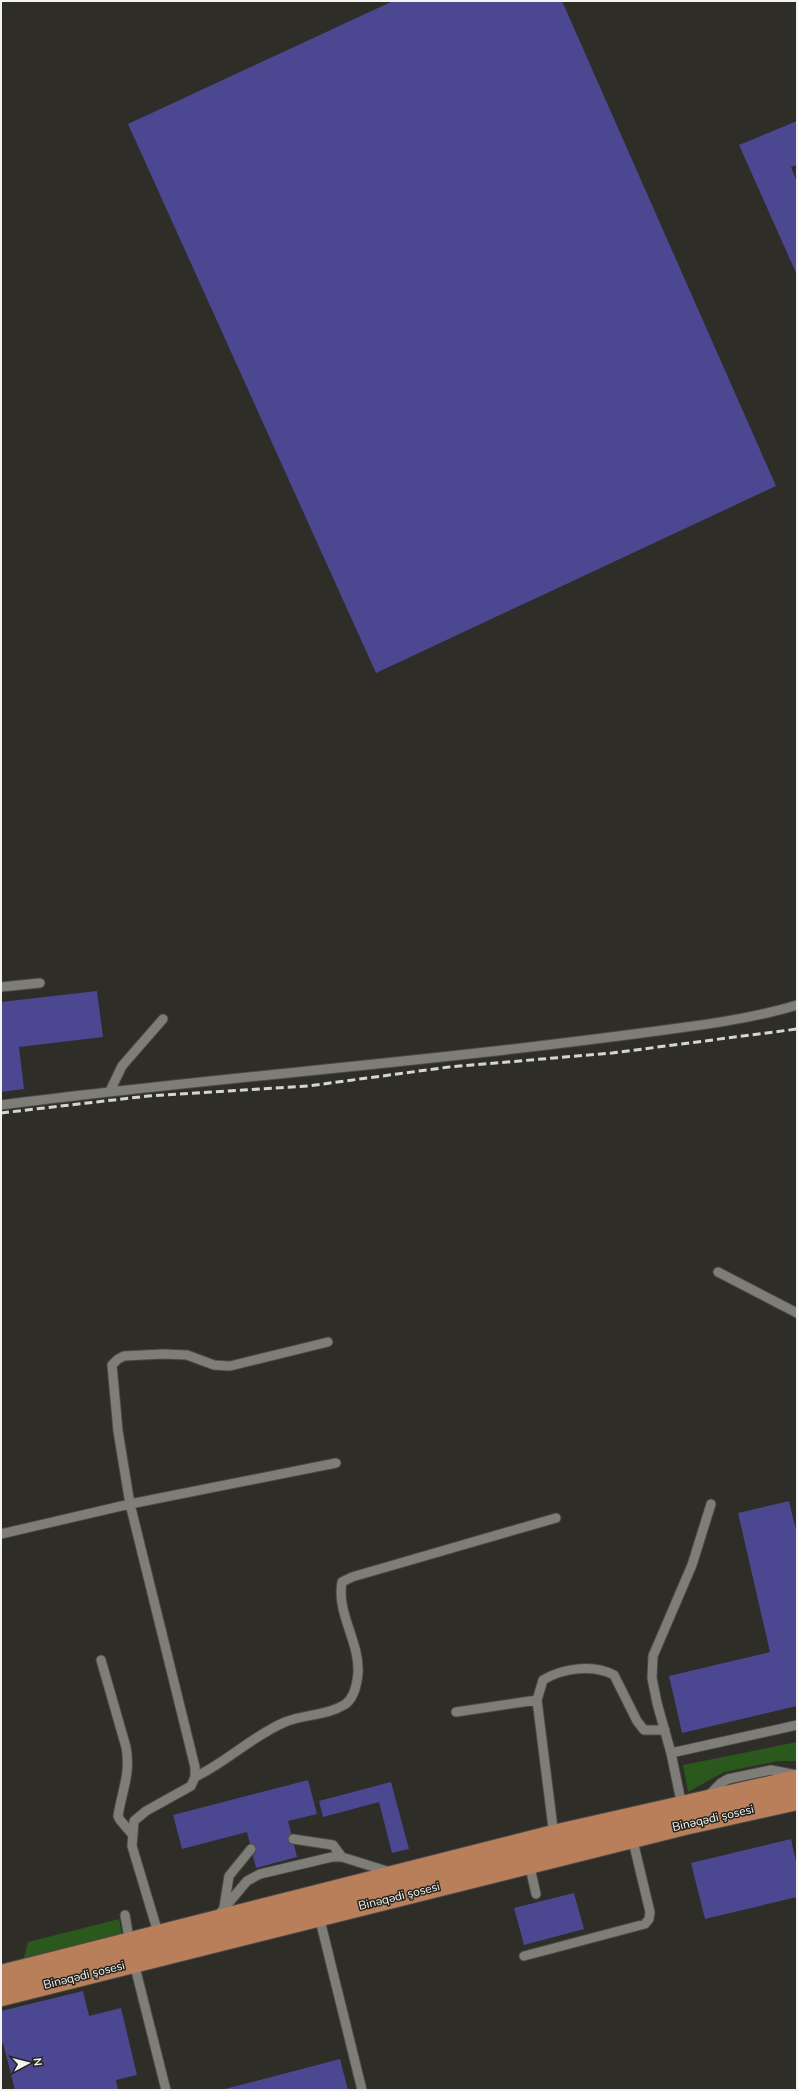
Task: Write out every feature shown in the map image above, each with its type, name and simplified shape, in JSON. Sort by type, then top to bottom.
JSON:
[{"type":"main road","name":"Binəqədi şosesi","points":[[1,1995],[132,1953],[159,1937],[218,1916],[399,1875],[554,1836],[797,1781]]},
{"type":"main road","name":"Binəqədi şosesi","points":[[1,1976],[132,1953],[319,1916],[632,1837],[797,1799]]},
{"type":"lane","points":[[1,987],[40,983]]},
{"type":"lane","points":[[1,1105],[110,1091],[365,1067],[608,1038],[723,1022],[773,1013],[797,1005]]},
{"type":"lane","points":[[110,1091],[122,1066],[163,1019]]},
{"type":"lane","points":[[718,1272],[797,1313]]},
{"type":"lane","points":[[159,1937],[132,1846],[134,1821],[146,1811],[183,1792],[191,1786],[195,1777],[192,1754],[130,1504],[118,1431],[112,1365],[118,1359],[132,1356],[181,1355],[214,1365],[230,1366],[328,1342]]},
{"type":"lane","points":[[1,1534],[130,1504],[336,1463]]},
{"type":"lane","points":[[711,1504],[692,1565],[653,1656],[652,1678],[671,1753],[692,1804],[728,1779],[771,1770],[797,1775]]},
{"type":"lane","points":[[195,1777],[208,1770],[264,1732],[286,1721],[330,1711],[345,1705],[354,1693],[358,1673],[356,1654],[339,1595],[342,1582],[352,1577],[556,1518]]},
{"type":"lane","points":[[100,1660],[129,1760],[128,1777],[118,1816],[132,1834]]},
{"type":"lane","points":[[554,1836],[537,1700],[543,1680],[554,1673],[593,1668],[614,1675],[637,1721],[644,1730],[665,1730]]},
{"type":"lane","points":[[456,1712],[537,1700]]},
{"type":"lane","points":[[671,1753],[797,1724]]},
{"type":"lane","points":[[524,1956],[638,1928],[645,1924],[649,1919],[650,1912],[632,1837]]},
{"type":"lane","points":[[293,1839],[334,1845],[342,1857]]},
{"type":"lane","points":[[218,1916],[229,1876],[251,1849]]},
{"type":"lane","points":[[218,1916],[247,1881],[260,1874],[332,1857],[342,1857],[399,1875]]},
{"type":"lane","points":[[529,1863],[536,1894]]},
{"type":"lane","points":[[125,1915],[132,1953],[166,2090]]},
{"type":"lane","points":[[319,1916],[362,2090]]},
{"type":"green space","points":[[797,1742],[797,1761],[778,1761],[724,1772],[688,1792],[683,1765]]},
{"type":"green space","points":[[119,1919],[122,1935],[23,1961],[28,1942]]},
{"type":"building","points":[[393,1],[562,1],[776,486],[376,673],[128,124]]},
{"type":"building","points":[[797,121],[797,165],[791,167],[797,182],[797,275],[739,145]]},
{"type":"building","points":[[97,991],[103,1037],[19,1047],[24,1089],[1,1092],[1,1002]]},
{"type":"building","points":[[789,1501],[797,1534],[797,1706],[682,1733],[669,1676],[770,1652],[738,1513]]},
{"type":"building","points":[[308,1780],[317,1814],[288,1821],[297,1857],[256,1868],[247,1832],[182,1849],[173,1815]]},
{"type":"building","points":[[391,1782],[409,1849],[392,1853],[379,1802],[323,1817],[319,1801]]},
{"type":"building","points":[[791,1839],[797,1866],[797,1897],[705,1919],[691,1863]]},
{"type":"building","points":[[574,1893],[584,1929],[524,1945],[514,1908]]},
{"type":"building","points":[[83,1991],[89,2016],[121,2008],[137,2075],[116,2080],[118,2090],[15,2090],[3,2043],[1,2043],[1,2011]]},
{"type":"building","points":[[340,2059],[348,2090],[225,2090],[225,2089]]},
{"type":"railway","points":[[1,1113],[148,1096],[308,1086],[449,1067],[612,1053],[797,1029]]}]
